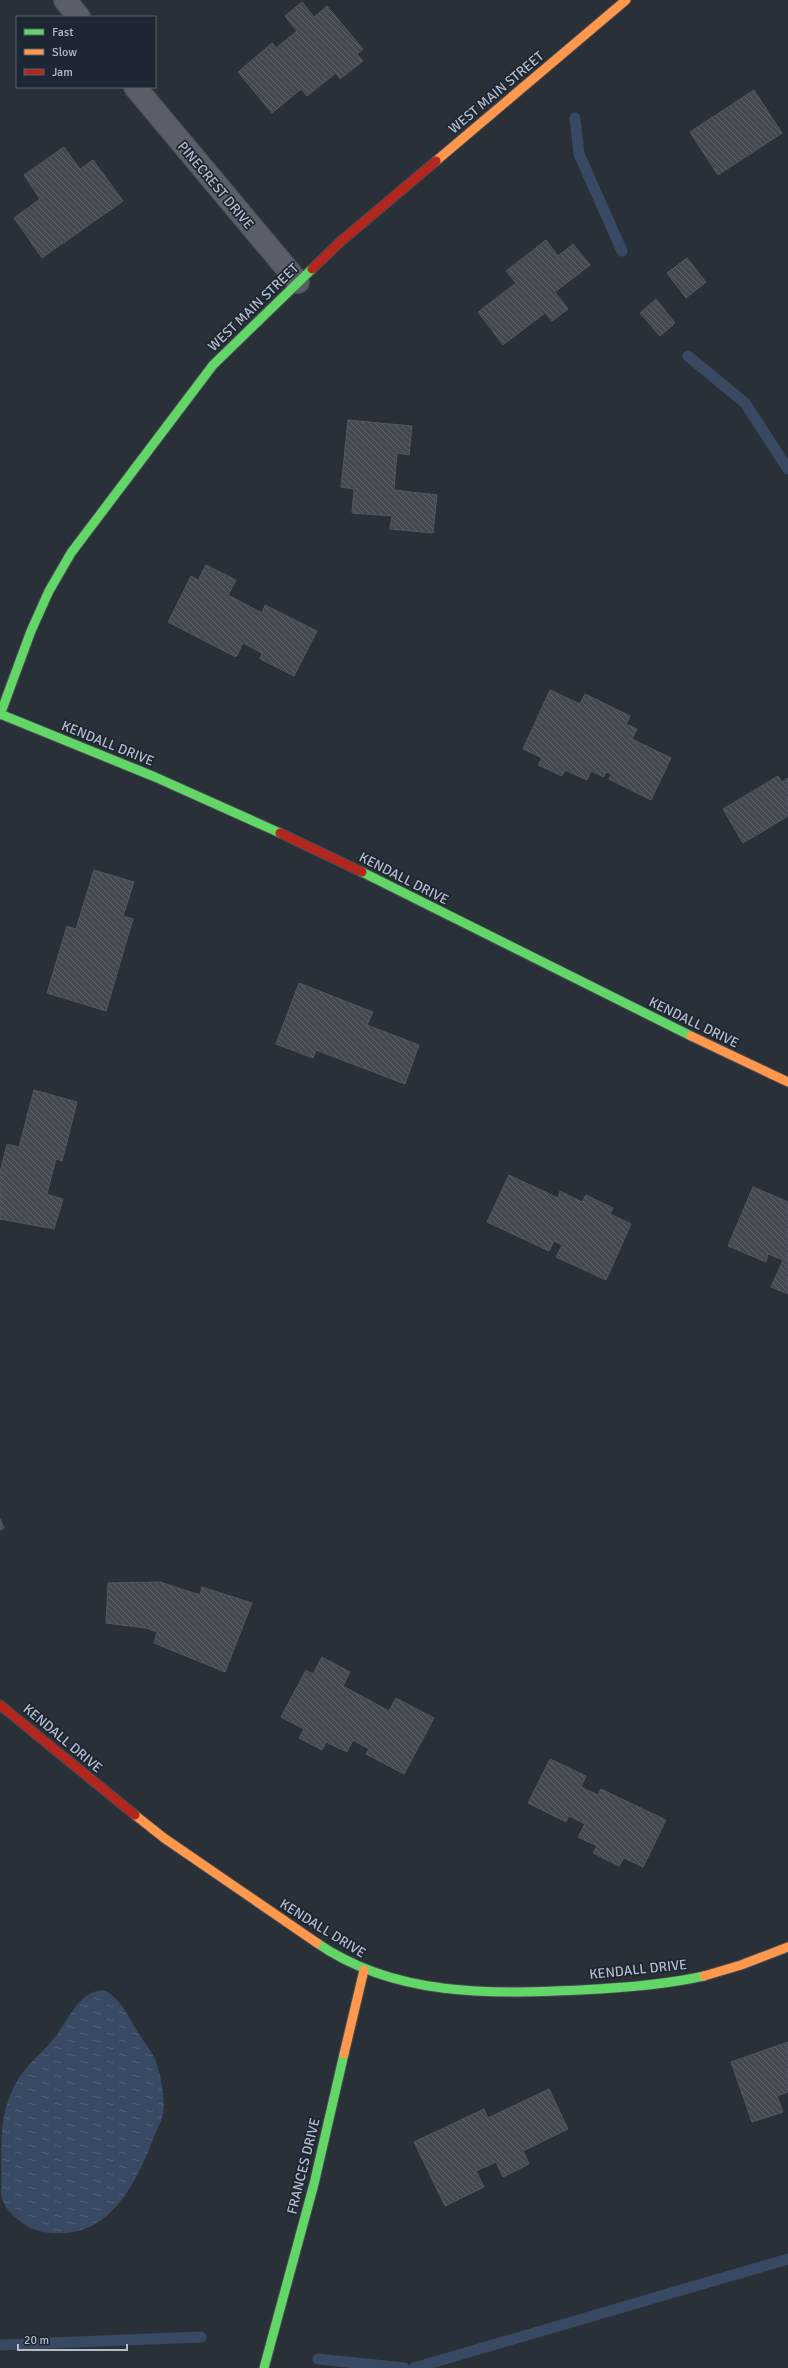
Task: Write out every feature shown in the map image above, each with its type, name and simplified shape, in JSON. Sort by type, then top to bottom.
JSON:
[{"type":"street","points":[[65,0],[78,16]]},
{"type":"street","name":"WEST MAIN STREET","points":[[0,715],[31,631],[49,591],[71,553],[213,365],[340,242],[626,0]]},
{"type":"street","name":"PINECREST DRIVE","points":[[136,88],[298,282]]},
{"type":"street","name":"KENDALL DRIVE","points":[[0,715],[162,780],[332,857],[622,1003],[788,1082]]},
{"type":"street","name":"KENDALL DRIVE","points":[[0,1705],[164,1838],[334,1955],[364,1970],[396,1980],[464,1990],[504,1992],[578,1990],[670,1982],[711,1974],[788,1947]]},
{"type":"street","name":"FRANCES DRIVE","points":[[264,2368],[314,2184],[364,1970]]},
{"type":"water","points":[[103,1990],[115,1997],[154,2057],[162,2085],[164,2108],[163,2114],[146,2158],[138,2174],[119,2204],[107,2216],[93,2225],[77,2231],[54,2233],[36,2230],[28,2227],[12,2215],[6,2208],[2,2199],[1,2148],[3,2121],[6,2106],[14,2085],[29,2065],[51,2042],[73,2010],[86,1996]]},
{"type":"building","points":[[302,2],[314,17],[327,6],[363,49],[357,54],[363,61],[340,79],[336,73],[307,96],[301,89],[272,113],[238,72],[272,43],[276,48],[297,31],[285,16]]},
{"type":"building","points":[[754,90],[782,133],[718,175],[690,132]]},
{"type":"building","points":[[64,147],[80,169],[93,160],[123,201],[42,258],[14,218],[40,199],[24,175]]},
{"type":"building","points":[[546,240],[558,256],[573,244],[590,265],[555,292],[568,309],[552,321],[545,313],[503,345],[478,312],[516,283],[506,271]]},
{"type":"building","points":[[687,258],[706,282],[686,298],[667,273]]},
{"type":"building","points":[[656,299],[675,323],[660,336],[640,313]]},
{"type":"building","points":[[348,420],[412,426],[409,455],[397,453],[394,490],[437,495],[433,533],[390,529],[392,516],[352,513],[354,489],[341,487]]},
{"type":"building","points":[[206,565],[236,580],[228,595],[262,613],[265,605],[317,631],[294,676],[260,659],[262,653],[243,643],[236,657],[168,622],[191,576],[198,580]]},
{"type":"building","points":[[550,690],[580,704],[585,694],[630,716],[626,724],[637,729],[632,739],[671,758],[651,800],[609,779],[612,774],[606,772],[604,777],[591,771],[587,780],[565,770],[562,776],[538,765],[542,758],[523,749]]},
{"type":"building","points":[[778,776],[782,782],[788,778],[788,816],[743,843],[723,809]]},
{"type":"building","points":[[94,870],[134,882],[123,916],[133,919],[106,1011],[47,993],[67,926],[76,929]]},
{"type":"building","points":[[299,983],[373,1012],[367,1025],[419,1045],[405,1084],[316,1050],[313,1058],[276,1044]]},
{"type":"building","points":[[34,1090],[77,1102],[62,1161],[56,1159],[47,1194],[63,1199],[54,1229],[0,1219],[0,1172],[7,1144],[19,1147]]},
{"type":"building","points":[[509,1175],[558,1198],[560,1191],[582,1202],[586,1195],[613,1208],[610,1214],[631,1224],[606,1280],[556,1257],[562,1245],[554,1241],[549,1251],[487,1222]]},
{"type":"building","points":[[753,1187],[788,1202],[788,1294],[771,1287],[783,1260],[768,1254],[766,1262],[728,1246]]},
{"type":"building","points":[[0,1519],[4,1528],[0,1530]]},
{"type":"building","points":[[160,1582],[200,1595],[202,1587],[252,1603],[225,1672],[154,1643],[157,1632],[146,1628],[106,1623],[108,1583]]},
{"type":"building","points":[[322,1657],[350,1672],[343,1686],[389,1711],[396,1698],[434,1718],[404,1774],[366,1754],[369,1749],[353,1740],[347,1752],[326,1742],[322,1750],[299,1738],[304,1729],[281,1717],[306,1670],[313,1674]]},
{"type":"building","points":[[550,1759],[586,1776],[581,1787],[598,1795],[601,1789],[666,1820],[643,1867],[624,1858],[619,1866],[593,1853],[597,1846],[578,1837],[585,1824],[569,1816],[566,1822],[528,1803]]},
{"type":"building","points":[[788,2042],[788,2092],[777,2096],[783,2112],[752,2122],[731,2062]]},
{"type":"building","points":[[549,2089],[568,2129],[523,2151],[529,2164],[503,2177],[496,2162],[476,2171],[484,2187],[445,2206],[414,2142],[484,2109],[488,2118]]},
{"type":"waterway","points":[[575,118],[579,154],[622,251]]},
{"type":"waterway","points":[[688,356],[745,403],[788,469]]},
{"type":"waterway","points":[[414,2368],[788,2259]]},
{"type":"waterway","points":[[0,2345],[201,2337]]},
{"type":"waterway","points":[[318,2359],[404,2368]]},
{"type":"traffic: fast","points":[[0,715],[31,631],[49,591],[71,553],[213,365],[312,269]]},
{"type":"traffic: fast","points":[[0,714],[155,777],[280,833]]},
{"type":"traffic: fast","points":[[362,872],[691,1036]]},
{"type":"traffic: fast","points":[[317,1943],[347,1961],[378,1974],[411,1983],[478,1991],[512,1992],[581,1990],[643,1986],[704,1976]]},
{"type":"traffic: fast","points":[[264,2368],[314,2184],[344,2054]]},
{"type":"traffic: slow","points":[[436,161],[626,0]]},
{"type":"traffic: slow","points":[[691,1036],[788,1082]]},
{"type":"traffic: slow","points":[[135,1815],[164,1838],[317,1943]]},
{"type":"traffic: slow","points":[[704,1976],[741,1965],[788,1947]]},
{"type":"traffic: slow","points":[[344,2054],[364,1970]]},
{"type":"traffic: jam","points":[[312,269],[340,242],[436,161]]},
{"type":"traffic: jam","points":[[280,833],[362,872]]},
{"type":"traffic: jam","points":[[0,1705],[135,1815]]}]
